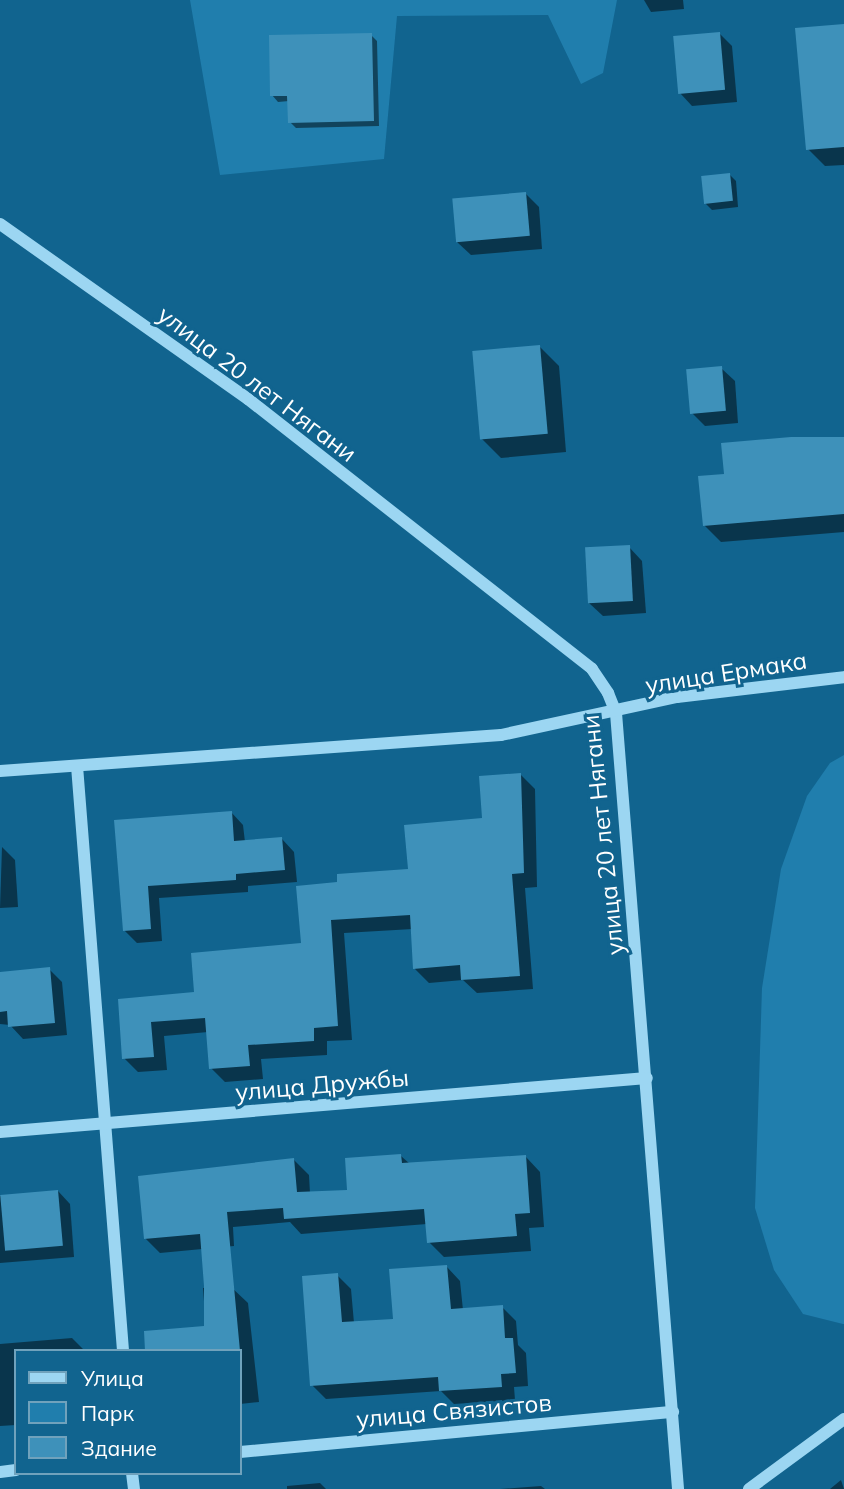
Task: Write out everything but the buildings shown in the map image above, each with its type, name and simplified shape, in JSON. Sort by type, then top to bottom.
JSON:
[{"type":"street","name":"улица 20 лет Нягани","points":[[0,224],[248,398],[592,669],[616,713],[678,1489]]},
{"type":"street","name":"улица Ермака","points":[[0,771],[501,735],[721,690],[844,677]]},
{"type":"street","points":[[77,766],[123,1349]]},
{"type":"street","name":"улица Дружбы","points":[[0,1132],[647,1078]]},
{"type":"street","name":"улица Связистов","points":[[242,1452],[673,1412]]},
{"type":"street","points":[[749,1489],[844,1419]]},
{"type":"green space","points":[[190,0],[617,0],[603,73],[581,84],[548,15],[397,16],[384,159],[220,175]]},
{"type":"green space","points":[[844,755],[843,1324],[803,1314],[774,1270],[755,1208],[762,988],[781,869],[807,796],[830,763]]}]
